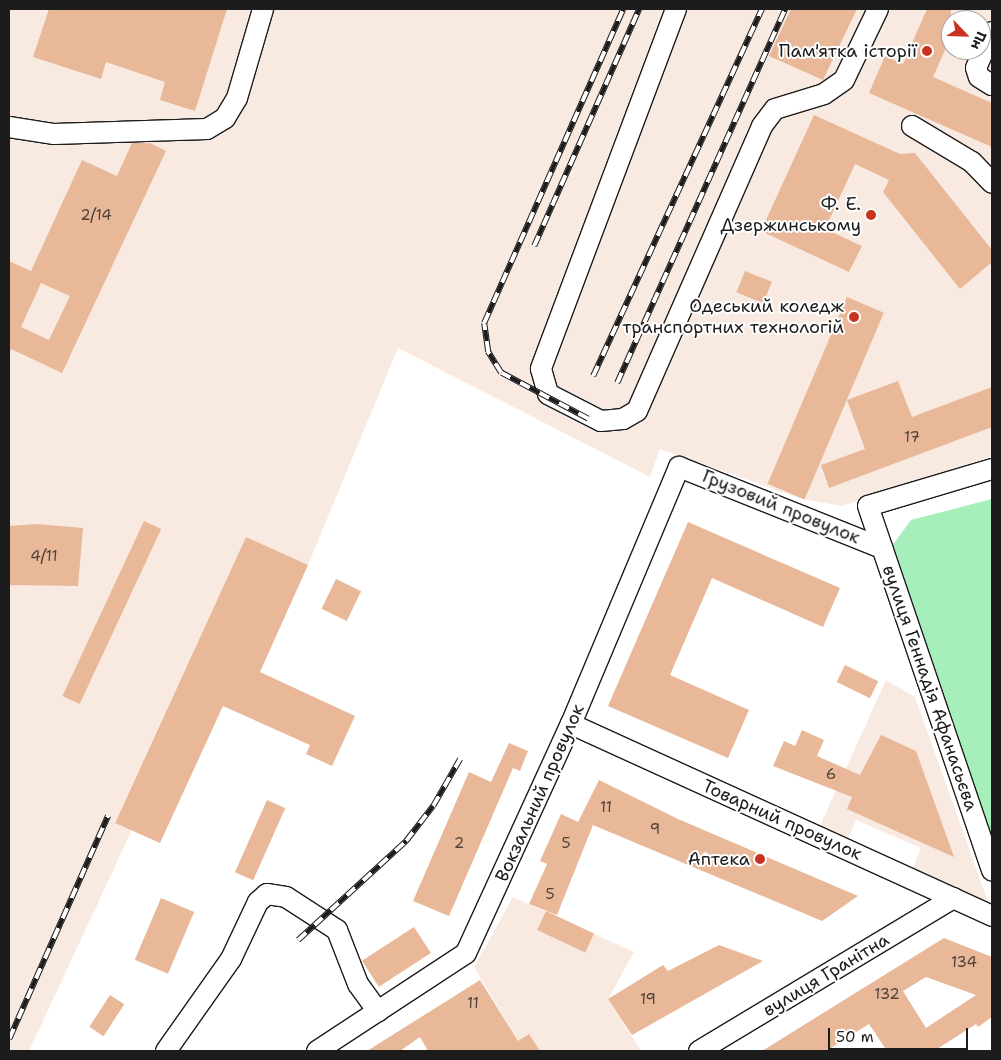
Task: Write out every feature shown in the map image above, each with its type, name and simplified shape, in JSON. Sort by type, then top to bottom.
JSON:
[{"type":"street","points":[[9,127],[54,134],[207,128],[225,118],[237,98],[263,9]]},
{"type":"street","points":[[676,9],[541,369],[548,394],[601,421],[623,419],[637,411],[762,126],[775,109],[824,94],[844,80],[878,9]]},
{"type":"street","points":[[992,32],[976,68],[979,77],[992,85]]},
{"type":"street","points":[[912,126],[972,162],[992,183]]},
{"type":"street","name":"Грузовий провулок","points":[[679,467],[882,548]]},
{"type":"street","name":"Вокзальний провулок","points":[[317,1051],[466,953],[571,724],[679,467]]},
{"type":"street","name":"вулиця Геннадія Афанасьєва","points":[[992,469],[868,506],[992,870]]},
{"type":"street","name":"Товарний провулок","points":[[571,724],[992,916]]},
{"type":"street","points":[[166,1051],[231,959],[258,902],[267,894],[286,898],[337,930],[358,984],[378,1012]]},
{"type":"street","name":"вулиця Гранітна","points":[[698,1051],[954,898]]},
{"type":"shaded area","points":[[9,9],[992,9],[992,456],[842,506],[802,499],[660,449],[650,477],[398,348],[308,565],[246,537],[115,822],[132,830],[29,1051],[9,1051]]},
{"type":"shaded area","points":[[886,680],[915,697],[991,910],[911,873],[921,848],[856,820],[846,844],[818,830]]},
{"type":"shaded area","points":[[513,897],[634,952],[608,999],[641,1051],[524,1051],[474,967]]},
{"type":"green space","points":[[992,499],[992,845],[892,546],[911,520]]},
{"type":"building","points":[[49,9],[227,9],[195,111],[160,100],[165,82],[106,62],[101,79],[33,57]]},
{"type":"building","points":[[791,9],[857,9],[823,80],[769,56]]},
{"type":"building","points":[[927,9],[951,9],[941,10],[941,59],[933,77],[992,103],[992,147],[869,93],[885,56],[903,64]]},
{"type":"building","points":[[814,115],[900,154],[915,153],[992,250],[992,262],[960,289],[883,192],[889,180],[855,164],[825,229],[862,246],[849,272],[761,231]]},
{"type":"building","points":[[132,143],[150,143],[166,151],[62,373],[11,349],[9,354],[9,261],[31,271],[82,160],[117,176]],"holes":[[[41,283],[70,296],[49,340],[21,327]]]},
{"type":"building","points":[[745,271],[772,282],[763,303],[736,292]]},
{"type":"building","points":[[847,297],[884,313],[805,499],[768,484]]},
{"type":"building","points":[[898,381],[912,417],[992,387],[992,427],[829,488],[821,465],[865,449],[847,400]]},
{"type":"building","points":[[144,521],[161,529],[80,704],[62,696]]},
{"type":"building","points":[[688,522],[840,588],[823,627],[712,578],[670,675],[749,710],[728,758],[608,706]]},
{"type":"building","points":[[37,524],[83,528],[78,586],[9,585],[9,526]]},
{"type":"building","points":[[246,537],[308,565],[260,672],[355,716],[332,766],[306,754],[310,745],[223,706],[160,843],[115,823]]},
{"type":"building","points":[[336,579],[361,591],[347,621],[322,609]]},
{"type":"building","points":[[845,665],[878,681],[870,698],[837,682]]},
{"type":"building","points":[[802,730],[824,740],[817,756],[860,775],[881,735],[916,751],[954,857],[847,809],[852,797],[773,766],[784,741],[795,746]]},
{"type":"building","points":[[509,743],[528,751],[520,771],[513,768],[449,916],[413,901],[469,772],[491,782]]},
{"type":"building","points":[[599,780],[678,819],[858,896],[822,921],[593,825],[557,915],[529,904],[547,864],[540,861],[561,814],[578,822]]},
{"type":"building","points":[[267,800],[285,808],[253,880],[235,872]]},
{"type":"building","points":[[161,898],[194,912],[168,974],[135,960]]},
{"type":"building","points":[[546,911],[594,933],[585,952],[537,930]]},
{"type":"building","points":[[414,927],[431,953],[379,987],[362,961]]},
{"type":"building","points":[[944,938],[992,957],[992,1017],[978,1027],[976,1024],[934,1051],[887,1051],[869,1024],[826,1051],[762,1051]],"holes":[[[926,977],[976,995],[926,1028],[903,991]]]},
{"type":"building","points":[[719,945],[763,961],[632,1035],[608,999],[663,965],[668,971]]},
{"type":"building","points":[[480,980],[518,1041],[529,1034],[540,1051],[428,1051],[420,1037],[400,1051],[367,1051]]},
{"type":"building","points":[[110,995],[124,1004],[104,1036],[89,1027]]},
{"type":"railway","points":[[588,419],[501,373],[488,352],[484,323],[623,9]]},
{"type":"railway","points":[[534,246],[639,9]]},
{"type":"railway","points":[[593,376],[762,9]]},
{"type":"railway","points":[[617,383],[785,9]]},
{"type":"railway","points":[[298,940],[406,841],[433,806],[460,759]]},
{"type":"railway","points":[[9,1039],[108,816]]},
{"type":"place","name":"Пам'ятка історії","points":[[927,51]]},
{"type":"place","name":"Ф. Е. Дзержинському","points":[[871,215]]},
{"type":"place","name":"Одеський коледж транспортних технологій","points":[[854,317]]},
{"type":"place","name":"Аптека","points":[[760,859]]}]
